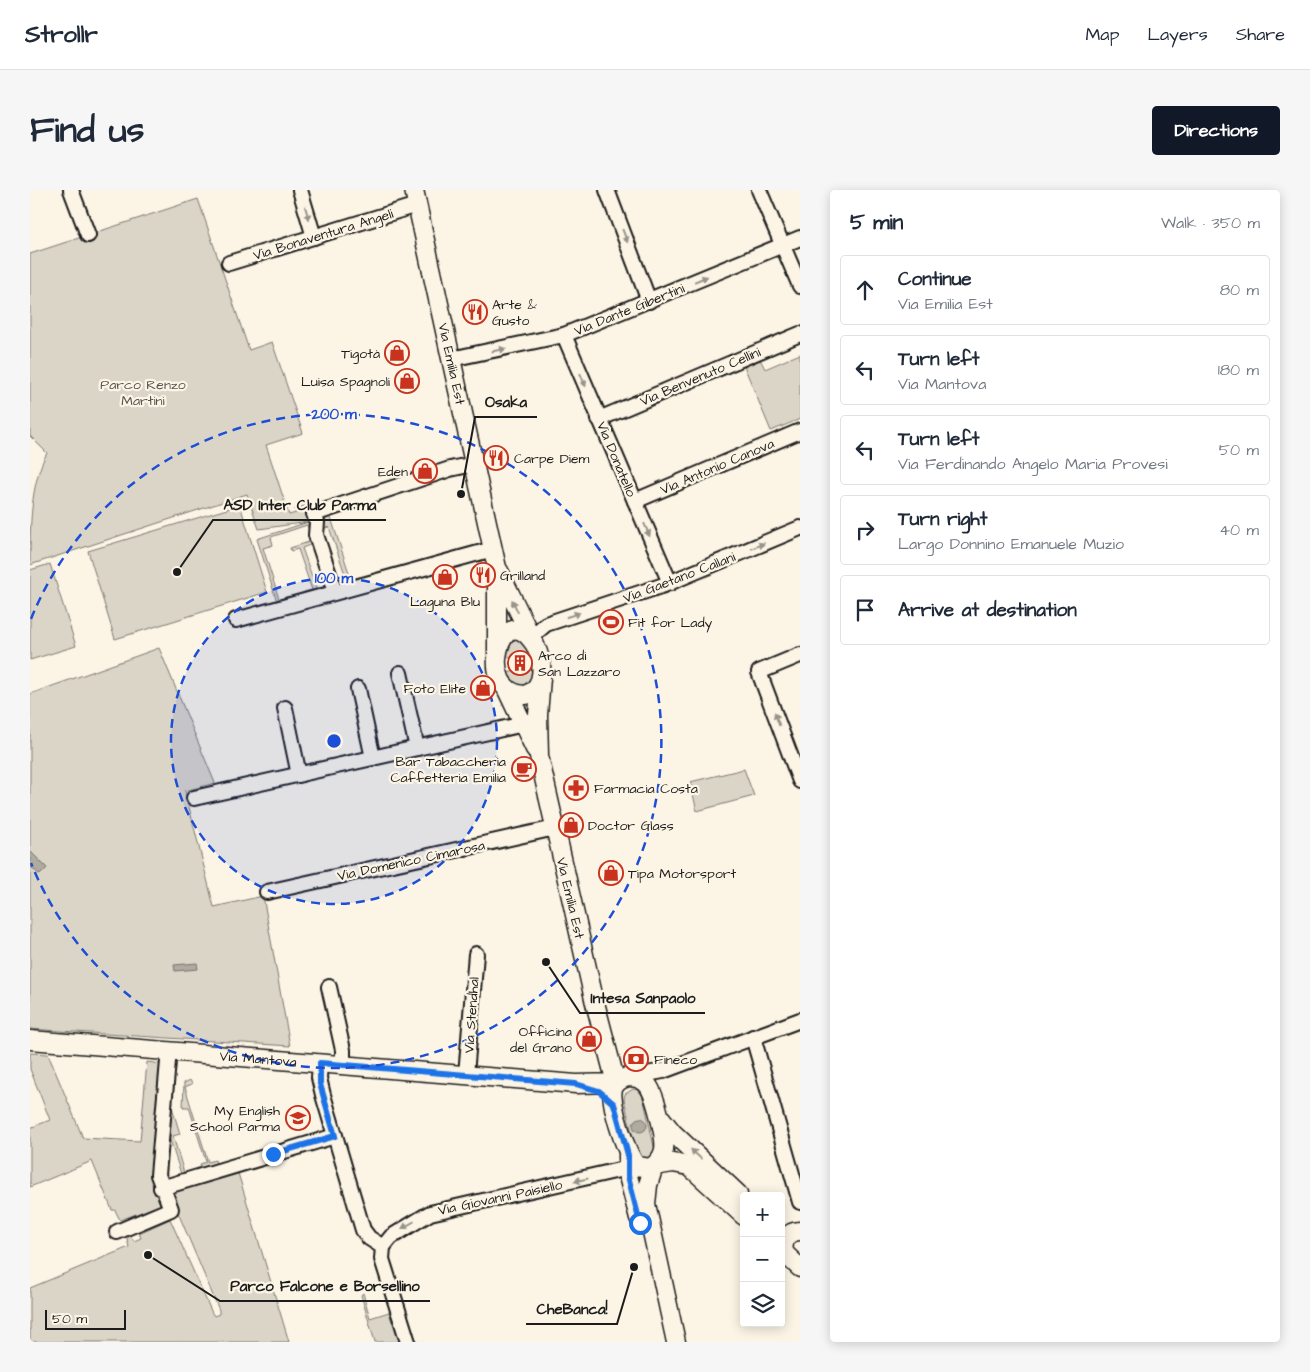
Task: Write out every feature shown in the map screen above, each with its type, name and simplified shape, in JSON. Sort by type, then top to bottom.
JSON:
[{"type":"main road","name":"Via Emilia Est","points":[[416,198],[495,557],[498,670],[539,756]]},
{"type":"main road","name":"Via Emilia Est","points":[[495,557],[541,662],[538,715],[539,756],[605,1040],[622,1080],[612,1092],[614,1104],[669,1342]]},
{"type":"main road","points":[[497,654],[501,638],[512,631],[521,631],[533,641]]},
{"type":"main road","points":[[505,686],[514,693],[526,695],[535,689],[541,678]]},
{"type":"main road","name":"Via Mantova","points":[[30,1040],[576,1084],[622,1080]]},
{"type":"main road","points":[[576,1084],[593,1076],[598,1070],[605,1040]]},
{"type":"main road","points":[[622,1080],[639,1079],[646,1083],[657,1108],[673,1133],[740,1196]]},
{"type":"main road","name":"Via Mantova","points":[[576,1084],[599,1091],[614,1104]]},
{"type":"main road","points":[[657,1108],[664,1148],[662,1156],[654,1166],[648,1185],[646,1204],[676,1342]]},
{"type":"main road","points":[[628,1162],[643,1168],[673,1163],[689,1166],[740,1212]]},
{"type":"main road","points":[[785,1241],[794,1228]]},
{"type":"main road","points":[[785,1253],[800,1268]]},
{"type":"street","points":[[71,190],[88,236]]},
{"type":"street","points":[[300,190],[314,236]]},
{"type":"street","points":[[607,190],[649,300]]},
{"type":"street","points":[[759,190],[800,286]]},
{"type":"street","name":"Via Bonaventura Angeli","points":[[228,263],[314,236],[416,198]]},
{"type":"street","name":"Via Dante Gibertini","points":[[451,359],[564,335],[800,238]]},
{"type":"street","name":"Via Benvenuto Cellini","points":[[600,419],[800,334]]},
{"type":"street","name":"Via Donatello","points":[[564,335],[670,583]]},
{"type":"street","name":"Via Antonio Canova","points":[[635,501],[800,431]]},
{"type":"street","points":[[336,592],[316,535],[317,522],[314,514],[450,469],[474,464]]},
{"type":"street","name":"Via Gaetano Callani","points":[[533,641],[546,624],[670,583],[800,528]]},
{"type":"street","points":[[236,620],[336,592],[495,557]]},
{"type":"street","points":[[800,655],[759,672],[800,781]]},
{"type":"street","points":[[400,673],[417,748]]},
{"type":"street","points":[[358,689],[373,758]]},
{"type":"street","points":[[285,708],[300,775]]},
{"type":"street","points":[[194,798],[524,724]]},
{"type":"street","name":"Via Domenico Cimarosa","points":[[267,892],[555,828]]},
{"type":"street","name":"Via Stendhal","points":[[466,1075],[476,954]]},
{"type":"street","points":[[329,987],[343,1050],[343,1065]]},
{"type":"street","points":[[622,1080],[663,1071],[800,1020]]},
{"type":"street","points":[[753,1037],[800,1202]]},
{"type":"street","points":[[116,1232],[171,1209],[161,1188],[158,1170],[169,1050]]},
{"type":"street","points":[[320,1063],[320,1084],[364,1233],[368,1238],[383,1247],[383,1264],[408,1342]]},
{"type":"street","points":[[657,1108],[656,1087],[663,1071]]},
{"type":"street","points":[[161,1188],[335,1136]]},
{"type":"street","name":"Via Giovanni Paisiello","points":[[383,1247],[397,1231],[430,1212],[628,1162]]},
{"type":"green space","name":"Parco Renzo Martini","points":[[198,199],[249,350],[272,342],[303,433],[266,445],[289,515],[296,513],[295,509],[307,505],[313,523],[310,533],[307,525],[271,537],[273,545],[263,548],[279,599],[289,596],[290,599],[277,602],[257,539],[308,522],[259,529],[247,494],[30,565],[34,492],[41,465],[47,453],[30,436],[30,254]]},
{"type":"green space","points":[[800,354],[800,419],[771,431],[744,366],[760,359],[765,369]]},
{"type":"green space","points":[[240,505],[267,592],[115,639],[88,551]]},
{"type":"green space","points":[[330,515],[351,579],[360,577],[360,579],[340,585],[339,582],[347,580],[329,527],[322,529],[321,518]]},
{"type":"green space","points":[[309,542],[310,545],[302,548],[316,588],[324,587],[325,589],[304,594],[304,592],[312,590],[298,549],[291,551],[290,548]]},
{"type":"green space","points":[[50,564],[76,646],[30,660],[30,570]]},
{"type":"green space","points":[[514,635],[534,652],[503,659]]},
{"type":"green space","points":[[159,648],[215,783],[185,791],[214,907],[263,896],[290,1046],[30,1029],[30,694]]},
{"type":"green space","points":[[537,667],[536,678],[521,691],[506,673]]},
{"type":"green space","points":[[744,769],[754,796],[697,811],[690,782]]},
{"type":"green space","points":[[30,1053],[48,1054],[83,1138],[140,1141],[147,1062],[162,1064],[163,1204],[120,1220],[115,1210],[112,1210],[92,1161],[30,1187],[30,1128],[50,1120],[30,1069]]},
{"type":"green space","points":[[190,1080],[192,1084],[185,1087],[208,1162],[215,1160],[216,1163],[201,1168],[200,1164],[206,1162],[189,1107],[183,1107],[184,1083]]},
{"type":"green space","points":[[633,1089],[638,1090],[643,1096],[655,1151],[651,1158],[644,1160],[637,1155],[624,1099],[625,1094]]},
{"type":"green space","points":[[172,1107],[180,1134],[173,1136],[184,1173],[181,1174],[169,1137]]},
{"type":"green space","points":[[238,1173],[289,1342],[30,1342],[30,1288],[129,1247],[127,1239],[130,1235],[134,1241],[141,1238],[139,1233],[170,1219],[212,1313],[214,1316],[219,1314],[219,1310],[171,1196],[174,1191]]},
{"type":"green space","points":[[363,1293],[370,1318],[389,1312],[392,1322],[396,1321],[403,1342],[375,1342],[361,1295]]},
{"type":"shaded area","points":[[30,851],[47,868],[40,875],[30,866]]},
{"type":"shaded area","points":[[197,963],[198,969],[175,971],[174,965]]},
{"type":"shaded area","points":[[640,1118],[645,1120],[647,1125],[645,1130],[640,1132],[635,1130],[633,1125],[635,1120]]},
{"type":"place","name":"Arte & Gusto","points":[[475,312]]},
{"type":"place","name":"Tigotà","points":[[397,353]]},
{"type":"place","name":"Luisa Spagnoli","points":[[407,381]]},
{"type":"place","name":"Carpe Diem","points":[[496,458]]},
{"type":"place","name":"Eden","points":[[425,471]]},
{"type":"place","name":"Osaka","points":[[461,494]]},
{"type":"place","name":"ASD Inter Club Parma","points":[[177,572]]},
{"type":"place","name":"Grilland","points":[[483,575]]},
{"type":"place","name":"Laguna Blu","points":[[445,577]]},
{"type":"place","name":"Fit for Lady","points":[[611,622]]},
{"type":"place","name":"Arco di San Lazzaro","points":[[520,663]]},
{"type":"place","name":"Foto Elite","points":[[483,688]]},
{"type":"place","name":"Bar Tabaccheria Caffetteria Emilia","points":[[524,769]]},
{"type":"place","name":"Farmacia Costa","points":[[576,788]]},
{"type":"place","name":"Doctor Glass","points":[[571,825]]},
{"type":"place","name":"Tipa Motorsport","points":[[611,873]]},
{"type":"place","name":"Intesa Sanpaolo","points":[[546,962]]},
{"type":"place","name":"Officina del Grano","points":[[589,1039]]},
{"type":"place","name":"Fineco","points":[[636,1059]]},
{"type":"place","name":"My English School Parma","points":[[298,1118]]},
{"type":"place","name":"Parco Falcone e Borsellino","points":[[148,1255]]},
{"type":"place","name":"CheBanca!","points":[[634,1267]]},
{"type":"route","points":[[273,1154],[335,1136],[322,1095],[319,1075],[320,1063],[576,1084],[599,1091],[614,1104],[628,1155],[628,1176],[640,1223]]}]
